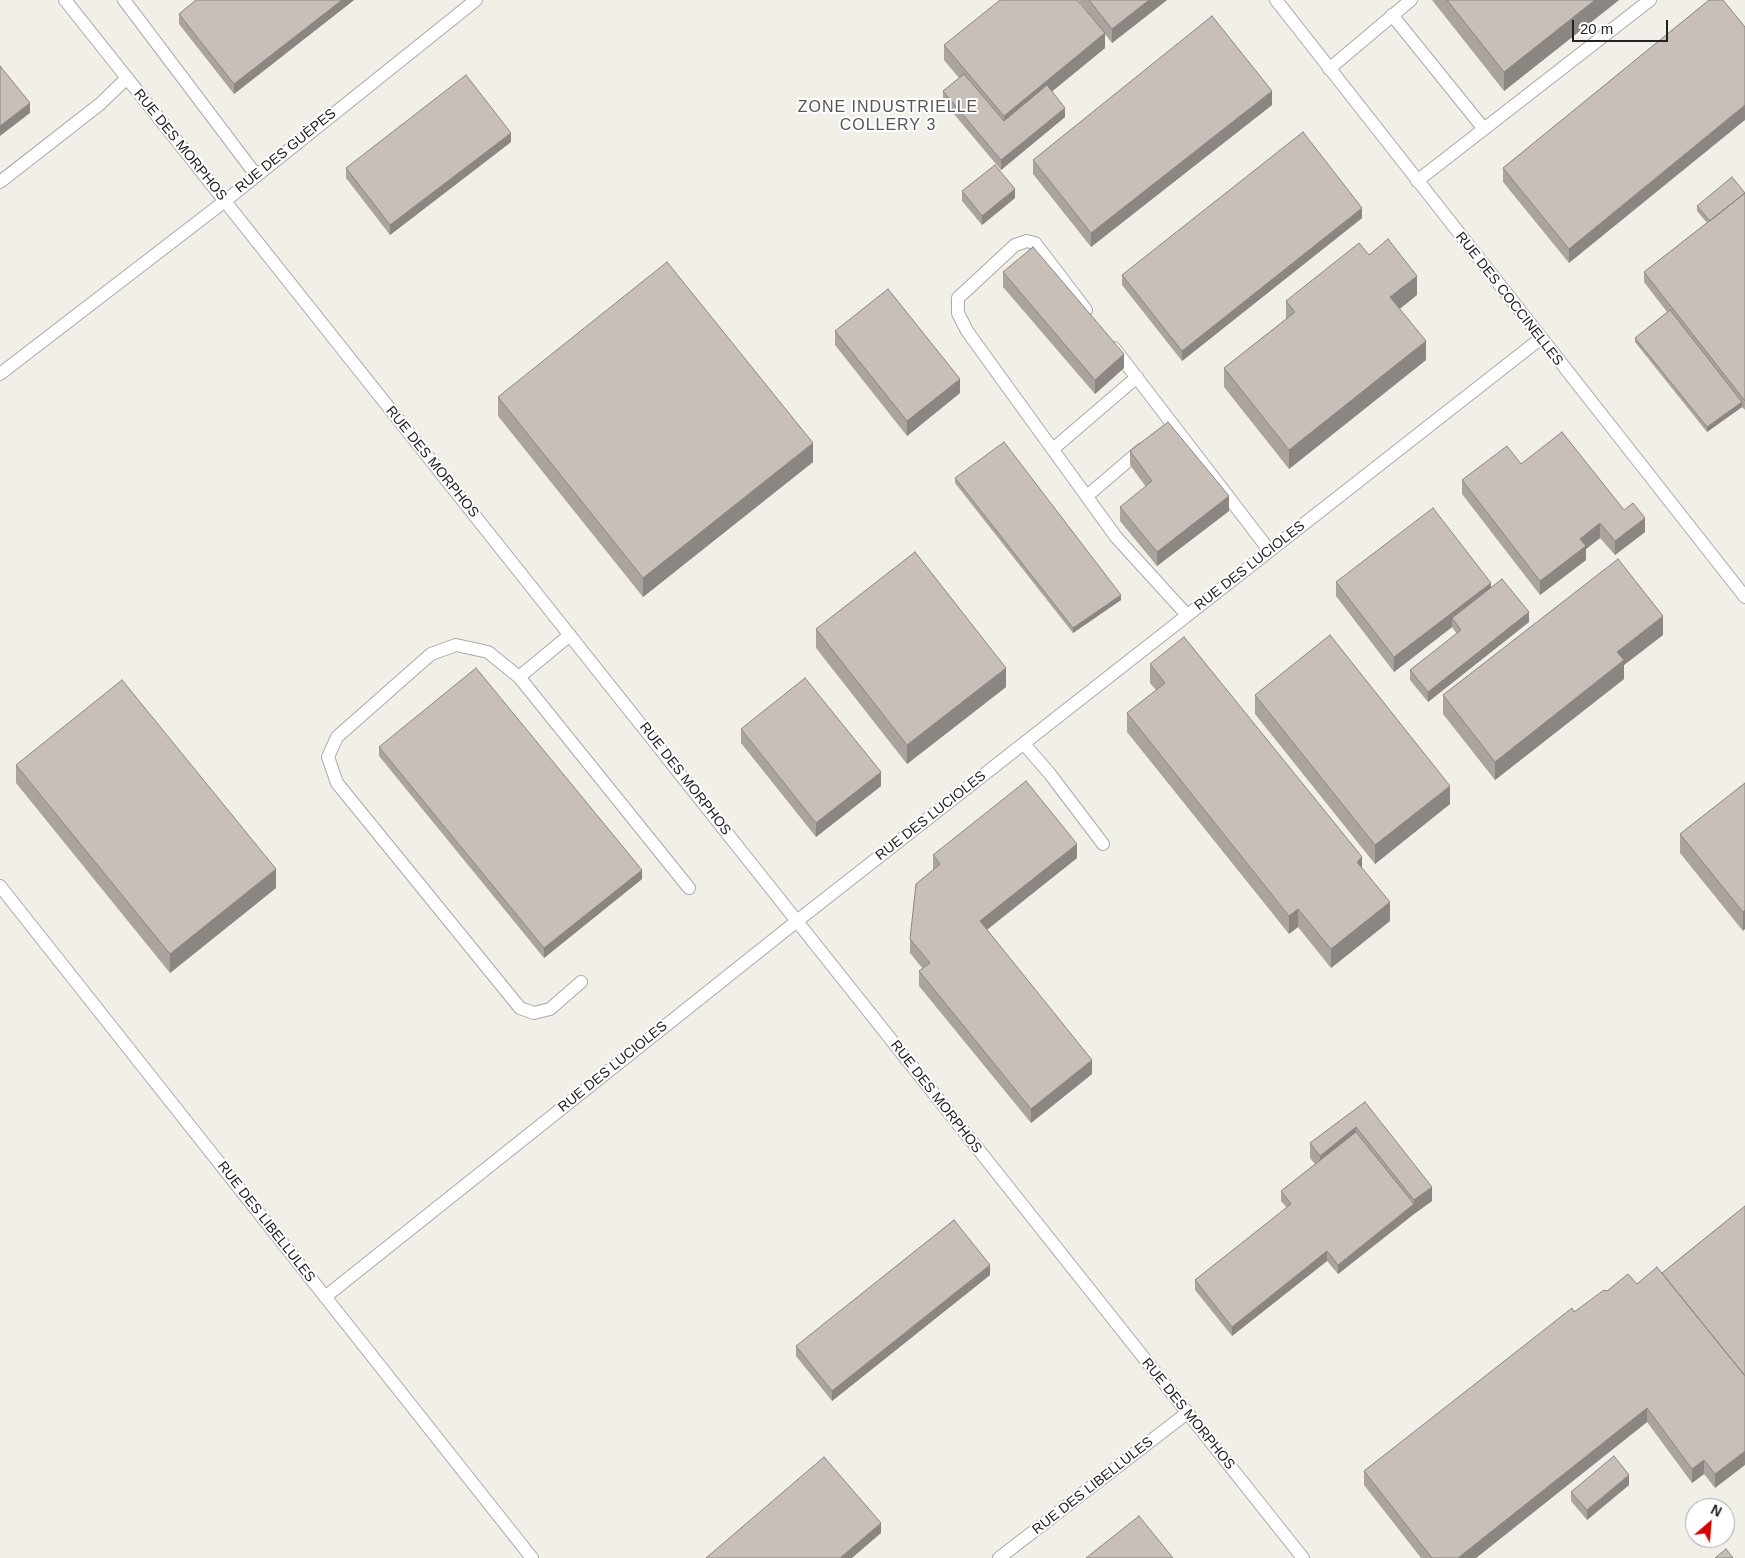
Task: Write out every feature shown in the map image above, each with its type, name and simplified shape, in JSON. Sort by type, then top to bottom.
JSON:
[{"type":"lane","name":"RUE DES MORPHOS","points":[[65,0],[1303,1558]]},
{"type":"lane","points":[[124,0],[256,175]]},
{"type":"lane","name":"RUE DES GUÈPES","points":[[0,374],[256,175],[476,0]]},
{"type":"lane","name":"RUE DES COCCINELLES","points":[[1276,0],[1540,339],[1745,597]]},
{"type":"lane","points":[[1329,69],[1410,0]]},
{"type":"lane","points":[[1417,181],[1650,0]]},
{"type":"lane","points":[[1392,15],[1484,129]]},
{"type":"lane","points":[[0,182],[100,104],[127,78]]},
{"type":"lane","points":[[1095,322],[1035,243],[1026,241],[1015,245],[958,298],[958,313],[967,331],[1116,537],[1187,615]]},
{"type":"lane","points":[[1107,338],[1137,377],[1168,426],[1269,550]]},
{"type":"lane","name":"RUE DES LUCIOLES","points":[[325,1297],[797,921],[1540,339]]},
{"type":"lane","points":[[1053,449],[1137,377]]},
{"type":"lane","points":[[1087,496],[1150,441]]},
{"type":"lane","points":[[519,678],[570,635]]},
{"type":"lane","points":[[581,982],[550,1009],[534,1013],[520,1008],[337,783],[328,757],[337,737],[431,654],[456,645],[488,652],[519,678],[689,888]]},
{"type":"lane","points":[[1024,744],[1103,844]]},
{"type":"lane","name":"RUE DES LIBELLULES","points":[[0,886],[532,1558]]},
{"type":"lane","name":"RUE DES LIBELLULES","points":[[998,1558],[1187,1413]]},
{"type":"building","points":[[196,0],[342,0],[234,84],[179,14]]},
{"type":"building","points":[[1000,0],[1077,0],[1105,33],[1004,116],[944,45]]},
{"type":"building","points":[[1089,0],[1149,0],[1112,29]]},
{"type":"building","points":[[1447,0],[1595,0],[1504,72]]},
{"type":"building","points":[[1709,0],[1723,0],[1745,27],[1745,105],[1569,249],[1503,168]]},
{"type":"building","points":[[1212,16],[1272,91],[1091,233],[1033,160]]},
{"type":"building","points":[[0,66],[30,103],[0,126]]},
{"type":"building","points":[[964,74],[1004,121],[1047,85],[1065,108],[1001,160],[943,91]]},
{"type":"building","points":[[466,75],[511,133],[390,225],[346,168]]},
{"type":"building","points":[[1303,132],[1362,208],[1182,351],[1122,275]]},
{"type":"building","points":[[995,165],[1015,189],[982,216],[962,191]]},
{"type":"building","points":[[1732,177],[1745,193],[1710,221],[1697,206]]},
{"type":"building","points":[[1745,193],[1745,401],[1644,272]]},
{"type":"building","points":[[1388,239],[1417,276],[1390,297],[1426,341],[1289,450],[1224,368],[1295,312],[1286,301],[1359,243],[1369,255]]},
{"type":"building","points":[[1033,247],[1124,354],[1095,380],[1003,272]]},
{"type":"building","points":[[667,262],[813,443],[643,578],[498,397]]},
{"type":"building","points":[[888,289],[960,379],[907,421],[835,331]]},
{"type":"building","points":[[1670,310],[1742,402],[1707,427],[1635,338]]},
{"type":"building","points":[[1168,422],[1229,496],[1157,552],[1120,507],[1152,481],[1130,451]]},
{"type":"building","points":[[1562,432],[1624,510],[1633,503],[1645,518],[1615,541],[1600,523],[1580,539],[1586,546],[1540,581],[1462,480],[1507,446],[1521,464]]},
{"type":"building","points":[[1004,442],[1121,595],[1073,628],[955,478]]},
{"type":"building","points":[[1433,508],[1491,583],[1394,657],[1336,582]]},
{"type":"building","points":[[915,552],[1006,668],[907,745],[816,629]]},
{"type":"building","points":[[1618,559],[1663,616],[1617,652],[1624,660],[1495,762],[1443,695]]},
{"type":"building","points":[[1502,579],[1529,612],[1428,692],[1410,670],[1461,630],[1452,618]]},
{"type":"building","points":[[1330,635],[1450,786],[1375,845],[1255,695]]},
{"type":"building","points":[[1184,637],[1362,857],[1357,862],[1390,902],[1331,949],[1298,909],[1289,916],[1127,713],[1165,683],[1150,664]]},
{"type":"building","points":[[476,668],[642,870],[544,948],[379,747]]},
{"type":"building","points":[[805,678],[881,772],[816,823],[741,729]]},
{"type":"building","points":[[122,680],[276,869],[170,954],[16,765]]},
{"type":"building","points":[[1026,781],[1077,844],[980,921],[1092,1060],[1031,1109],[919,971],[930,963],[910,939],[916,884],[940,864],[933,855]]},
{"type":"building","points":[[1745,783],[1745,910],[1743,912],[1680,834]]},
{"type":"building","points":[[1365,1102],[1432,1187],[1414,1200],[1356,1127],[1320,1156],[1310,1143]]},
{"type":"building","points":[[1356,1132],[1414,1204],[1338,1265],[1327,1251],[1232,1327],[1195,1280],[1291,1204],[1281,1191]]},
{"type":"building","points":[[1745,1206],[1745,1376],[1662,1273]]},
{"type":"building","points":[[954,1220],[990,1265],[832,1391],[796,1346]]},
{"type":"building","points":[[1657,1267],[1745,1376],[1745,1451],[1715,1474],[1704,1460],[1692,1469],[1647,1408],[1458,1558],[1432,1558],[1364,1471],[1572,1308],[1574,1312],[1604,1290],[1607,1291],[1628,1274],[1637,1284]]},
{"type":"building","points":[[1614,1456],[1629,1475],[1587,1510],[1571,1492]]},
{"type":"building","points":[[824,1457],[881,1523],[840,1558],[706,1558]]},
{"type":"building","points":[[1139,1516],[1173,1558],[1086,1558]]},
{"type":"building","points":[[1726,1549],[1733,1558],[1715,1558]]},
{"type":"district","name":"ZONE INDUSTRIELLE COLLERY 3","points":[[888,117]]}]
